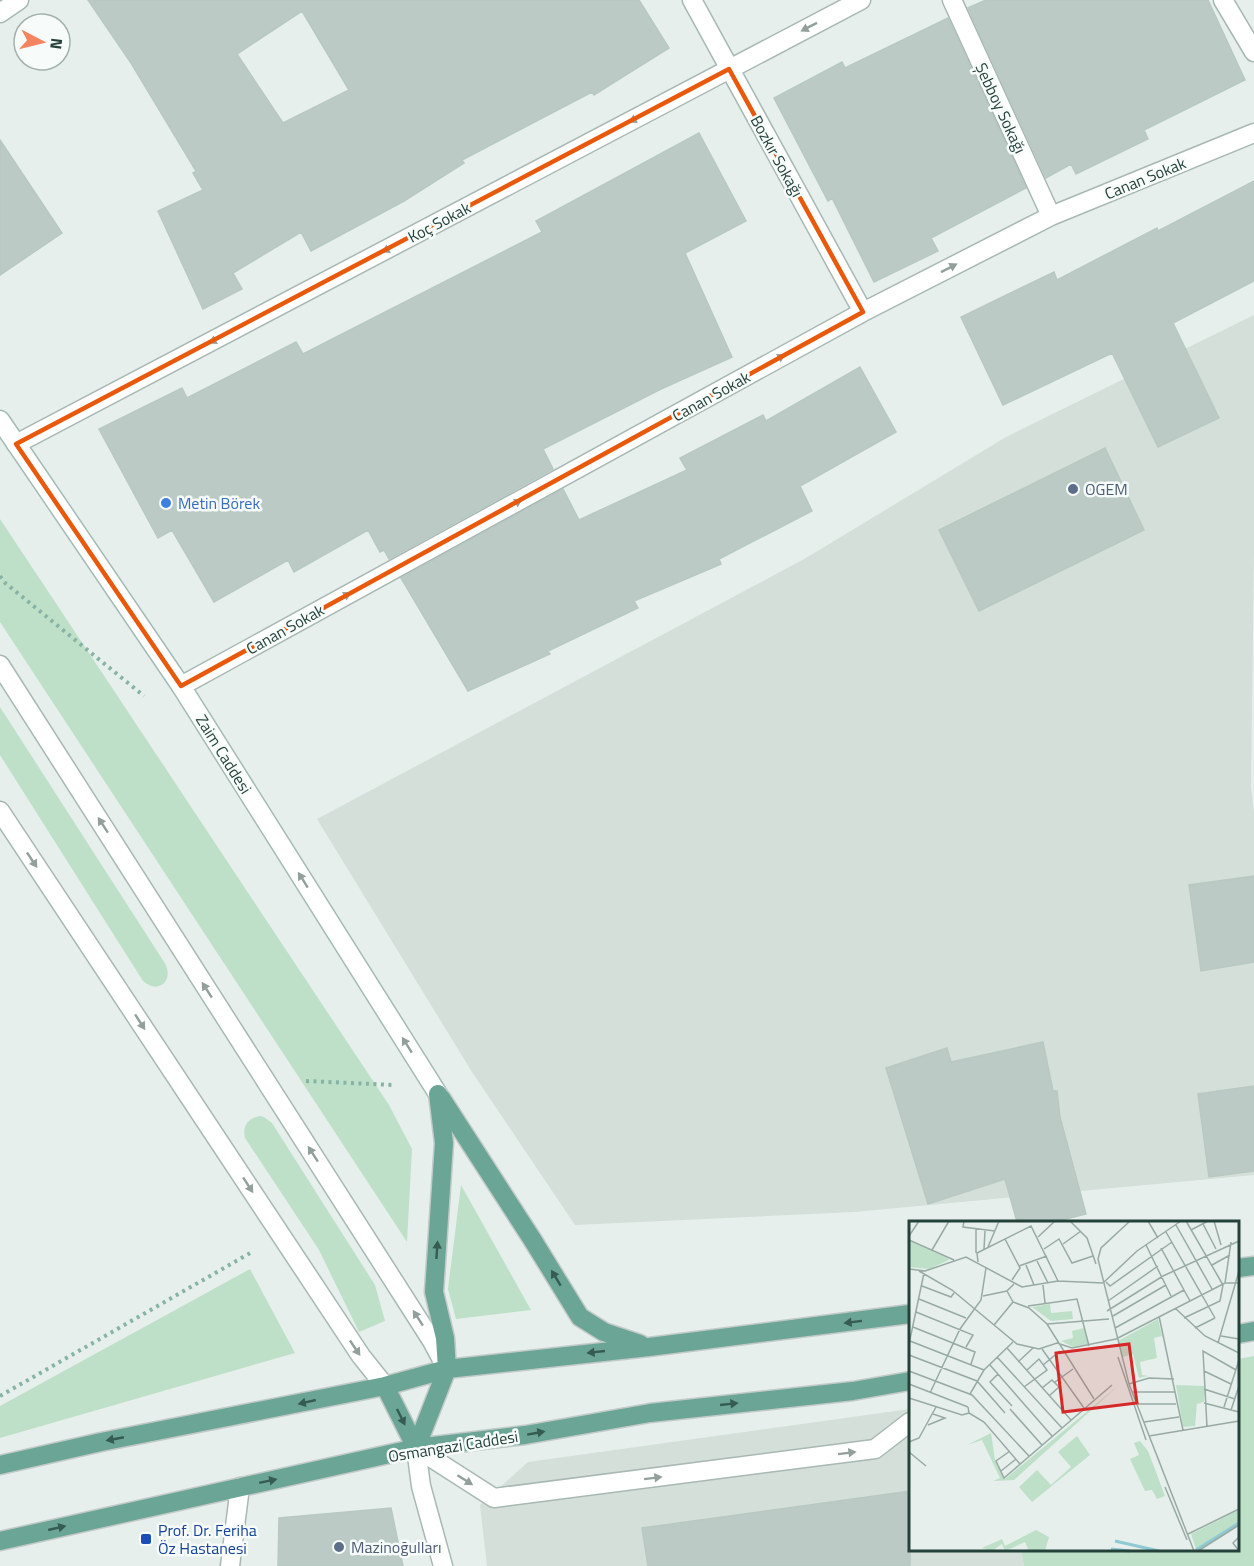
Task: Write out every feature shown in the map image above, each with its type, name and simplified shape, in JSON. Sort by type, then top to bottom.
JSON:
[{"type":"main road","points":[[436,1091],[580,1317],[604,1332],[649,1347]]},
{"type":"main road","points":[[416,1448],[447,1369],[445,1338],[434,1292],[444,1143],[436,1091]]},
{"type":"main road","points":[[1239,1268],[1254,1266]]},
{"type":"main road","points":[[0,1465],[101,1442],[385,1386],[447,1369],[649,1347],[909,1314]]},
{"type":"main road","points":[[1239,1334],[1254,1331]]},
{"type":"main road","name":"Osmangazi Caddesi","points":[[0,1541],[416,1448],[525,1435],[650,1413],[853,1391],[909,1381]]},
{"type":"main road","points":[[385,1386],[416,1448]]},
{"type":"street","points":[[0,13],[19,0]]},
{"type":"street","name":"Bozkır Sokağı","points":[[692,0],[863,312]]},
{"type":"street","name":"Koç Sokak","points":[[16,444],[861,0]]},
{"type":"street","name":"Şebboy Sokağı","points":[[952,0],[1051,216]]},
{"type":"street","points":[[1223,0],[1254,52]]},
{"type":"street","name":"Canan Sokak","points":[[181,686],[863,312],[1051,216],[1254,133]]},
{"type":"street","name":"Zaim Caddesi","points":[[0,420],[181,686],[436,1091]]},
{"type":"street","points":[[0,665],[432,1341],[447,1369]]},
{"type":"street","points":[[0,811],[361,1356],[385,1386]]},
{"type":"street","points":[[416,1448],[494,1498],[875,1449],[909,1423]]},
{"type":"street","points":[[416,1448],[421,1486],[443,1566]]},
{"type":"street","points":[[230,1566],[240,1487]]},
{"type":"path","points":[[0,576],[4,582],[150,701]]},
{"type":"path","points":[[264,1079],[436,1091]]},
{"type":"path","points":[[0,1396],[261,1247]]},
{"type":"highlighted area","points":[[729,69],[863,312],[181,686],[16,444]]},
{"type":"shaded area","points":[[1254,315],[1251,786],[1254,812],[1254,1175],[854,1212],[575,1225],[472,1072],[317,819],[806,558],[1006,437]]},
{"type":"shaded area","points":[[909,1409],[909,1551],[1021,1551],[1024,1566],[487,1566],[480,1505],[528,1462]]},
{"type":"green space","points":[[0,519],[389,1105],[412,1149],[407,1242],[0,622]]},
{"type":"green space","points":[[0,707],[166,965],[167,977],[162,985],[153,987],[143,981],[0,755]]},
{"type":"green space","points":[[260,1116],[272,1123],[375,1285],[385,1321],[359,1332],[319,1250],[245,1138],[244,1130],[247,1123]]},
{"type":"green space","points":[[461,1185],[531,1310],[456,1319],[448,1289]]},
{"type":"green space","points":[[250,1269],[295,1353],[0,1438],[0,1406]]},
{"type":"green space","points":[[1254,1356],[1254,1566],[1024,1566],[1021,1551],[1239,1551],[1239,1359]]},
{"type":"building","points":[[88,0],[639,0],[669,48],[594,95],[592,92],[462,160],[464,163],[404,201],[311,251],[301,232],[233,273],[242,289],[203,309],[158,211],[203,190],[193,173],[196,171],[131,63]],"holes":[[[302,11],[349,90],[283,123],[237,54]]]},
{"type":"building","points":[[986,0],[1208,0],[1245,80],[1144,130],[1148,139],[1076,174],[1071,164],[1046,178],[968,8]]},
{"type":"building","points":[[948,18],[1026,188],[931,238],[938,251],[874,282],[832,198],[828,201],[774,98],[842,62],[845,68]]},
{"type":"building","points":[[699,133],[746,221],[685,253],[732,357],[661,389],[543,449],[553,469],[389,559],[384,550],[380,552],[368,530],[294,572],[288,560],[214,602],[172,530],[158,538],[99,429],[182,388],[187,398],[296,342],[303,354],[542,232],[536,221]]},
{"type":"building","points":[[0,140],[62,233],[0,275]]},
{"type":"building","points":[[1254,181],[1254,281],[1173,323],[1219,418],[1158,447],[1112,353],[1003,405],[961,317],[1054,272],[1057,280]]},
{"type":"building","points":[[860,367],[896,432],[800,486],[812,511],[719,559],[721,564],[634,601],[638,608],[548,651],[550,654],[468,691],[401,578],[563,489],[579,520],[687,470],[680,458],[763,415],[766,421]]},
{"type":"building","name":"OGEM","points":[[1105,448],[1144,530],[979,611],[939,530]]},
{"type":"building","points":[[1254,876],[1254,962],[1201,971],[1189,885]]},
{"type":"building","points":[[1043,1042],[1053,1091],[1057,1091],[1060,1117],[1086,1214],[1058,1221],[1017,1221],[1005,1179],[928,1204],[886,1068],[947,1048],[951,1062]]},
{"type":"building","points":[[1254,1086],[1254,1171],[1209,1177],[1198,1094]]},
{"type":"building","points":[[909,1491],[910,1566],[648,1566],[642,1528]]},
{"type":"building","points":[[391,1508],[403,1566],[278,1566],[279,1518]]},
{"type":"place","name":"OGEM","points":[[1073,489]]},
{"type":"place","name":"Metin Börek","points":[[166,503]]},
{"type":"place","name":"Prof. Dr. Feriha Öz Hastanesi","points":[[146,1539]]},
{"type":"place","name":"Mazinoğulları","points":[[339,1547]]}]
